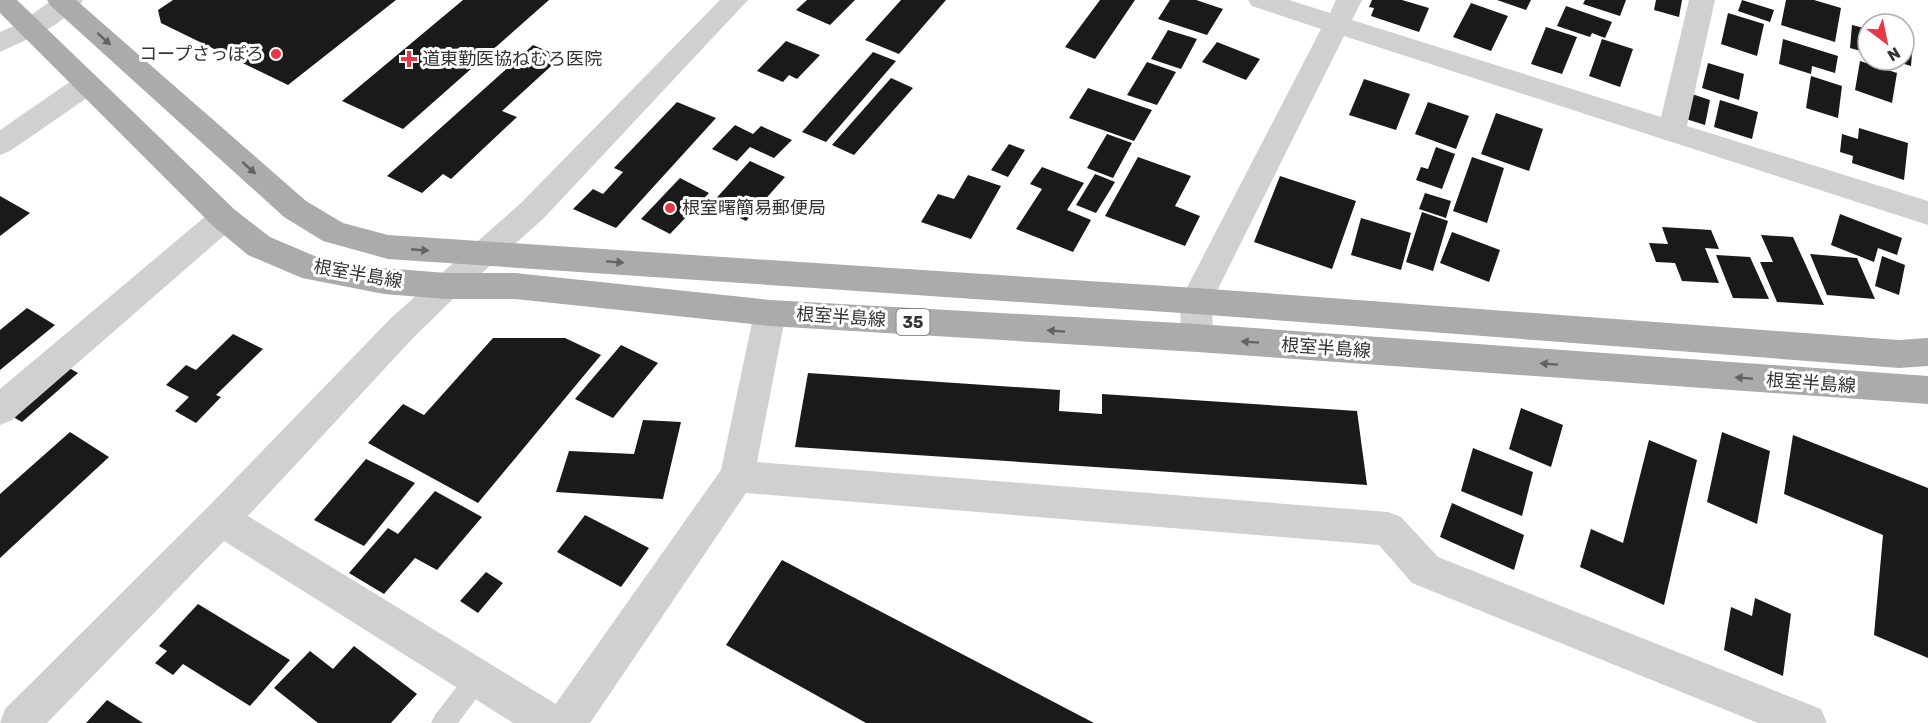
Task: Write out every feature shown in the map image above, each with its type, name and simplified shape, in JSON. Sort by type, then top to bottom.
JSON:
[{"type":"main road","name":"根室半島線","points":[[2,0],[224,218],[259,246],[313,268],[384,281],[446,286],[515,286],[770,313],[1197,339],[1928,390]]},
{"type":"main road","name":"根室半島線","points":[[65,1],[295,209],[334,233],[388,247],[1196,301],[1899,354],[1928,352]]},
{"type":"street","points":[[19,723],[221,519],[402,328],[532,211],[735,0]]},
{"type":"street","points":[[1261,0],[1343,12],[1672,131],[1928,213]]},
{"type":"street","points":[[1672,131],[1702,0]]},
{"type":"street","points":[[0,43],[32,27],[65,1]]},
{"type":"street","points":[[1197,339],[1196,301],[1343,12]]},
{"type":"street","points":[[0,144],[87,84]]},
{"type":"street","points":[[0,410],[224,218]]},
{"type":"street","points":[[566,723],[737,477],[770,313]]},
{"type":"street","points":[[737,477],[1388,529],[1425,570],[1807,723]]},
{"type":"street","points":[[221,519],[550,723]]},
{"type":"lane","points":[[443,723],[477,679]]},
{"type":"building","name":"コープさっぽろ","points":[[173,0],[396,0],[288,85],[161,23],[158,10]]},
{"type":"building","points":[[463,0],[549,0],[403,129],[342,101]]},
{"type":"building","points":[[807,0],[855,0],[830,25],[796,10]]},
{"type":"building","points":[[901,0],[946,0],[899,54],[865,40]]},
{"type":"building","points":[[1100,0],[1135,0],[1095,59],[1065,47]]},
{"type":"building","points":[[1170,0],[1196,0],[1223,9],[1207,35],[1158,19]]},
{"type":"building","points":[[1372,0],[1402,0],[1429,8],[1419,32],[1371,16],[1374,8],[1369,7]]},
{"type":"building","points":[[1497,0],[1531,0],[1526,10]]},
{"type":"building","points":[[1585,0],[1626,0],[1620,16],[1583,4]]},
{"type":"building","points":[[1656,0],[1682,0],[1679,17],[1654,10]]},
{"type":"building","points":[[1742,0],[1774,10],[1770,22],[1738,11]]},
{"type":"building","points":[[1786,0],[1814,0],[1841,8],[1835,42],[1781,25]]},
{"type":"building","points":[[1471,3],[1508,16],[1491,51],[1453,37]]},
{"type":"building","points":[[1566,6],[1612,22],[1605,38],[1592,33],[1590,37],[1557,26]]},
{"type":"building","points":[[1728,13],[1764,24],[1757,56],[1721,44]]},
{"type":"building","points":[[1852,25],[1856,26],[1856,50],[1850,48]]},
{"type":"building","points":[[1546,27],[1577,37],[1562,74],[1531,64]]},
{"type":"building","points":[[1168,30],[1197,39],[1181,69],[1151,59]]},
{"type":"building","points":[[1602,39],[1633,49],[1620,87],[1589,76]]},
{"type":"building","points":[[1783,39],[1838,56],[1835,73],[1812,66],[1811,74],[1779,64]]},
{"type":"building","points":[[786,41],[820,55],[797,79],[789,75],[783,82],[757,71]]},
{"type":"building","points":[[1217,42],[1260,59],[1246,80],[1202,62]]},
{"type":"building","points":[[533,45],[561,57],[502,111],[517,117],[451,179],[443,174],[422,193],[387,176]]},
{"type":"building","points":[[873,52],[896,61],[826,142],[802,132]]},
{"type":"building","points":[[1147,62],[1176,72],[1157,105],[1127,95]]},
{"type":"building","points":[[1708,63],[1744,74],[1739,100],[1702,88]]},
{"type":"building","points":[[1858,72],[1897,73],[1892,103],[1855,90]]},
{"type":"building","points":[[1811,76],[1842,86],[1838,118],[1806,108]]},
{"type":"building","points":[[891,78],[913,88],[854,155],[832,145]]},
{"type":"building","points":[[1364,79],[1410,94],[1396,130],[1349,115]]},
{"type":"building","points":[[1088,88],[1152,110],[1134,141],[1069,118]]},
{"type":"building","points":[[1692,94],[1710,100],[1705,125],[1686,119]]},
{"type":"building","points":[[1720,100],[1758,112],[1752,139],[1714,127]]},
{"type":"building","points":[[677,102],[716,118],[616,228],[573,209],[593,189],[603,194],[623,172],[614,168]]},
{"type":"building","points":[[1428,102],[1469,116],[1456,149],[1415,134]]},
{"type":"building","points":[[1496,113],[1543,129],[1529,171],[1481,154]]},
{"type":"building","points":[[735,125],[753,134],[761,126],[792,140],[774,158],[750,147],[737,161],[712,149]]},
{"type":"building","points":[[1859,128],[1908,143],[1904,180],[1852,163],[1853,156],[1840,152],[1842,134],[1858,139]]},
{"type":"building","points":[[1107,134],[1132,143],[1113,178],[1087,168]]},
{"type":"building","points":[[1009,144],[1025,150],[1008,177],[991,170]]},
{"type":"building","points":[[1436,147],[1455,154],[1442,189],[1416,180],[1421,167],[1428,169]]},
{"type":"building","points":[[1138,157],[1191,176],[1175,206],[1200,216],[1185,246],[1105,216]]},
{"type":"building","points":[[1472,157],[1504,168],[1487,223],[1453,211]]},
{"type":"building","points":[[750,161],[785,177],[746,221],[711,204]]},
{"type":"building","points":[[1042,167],[1084,183],[1067,210],[1091,220],[1073,252],[1016,229],[1042,189],[1030,184]]},
{"type":"building","points":[[1095,174],[1115,182],[1096,213],[1076,205]]},
{"type":"building","points":[[968,175],[1001,186],[971,239],[921,222],[938,194],[954,199]]},
{"type":"building","points":[[1280,176],[1356,201],[1332,269],[1254,242]]},
{"type":"building","points":[[680,178],[709,193],[670,234],[641,219]]},
{"type":"building","points":[[1425,193],[1451,201],[1446,218],[1419,209]]},
{"type":"building","points":[[0,196],[30,213],[0,236]]},
{"type":"building","points":[[1422,212],[1448,221],[1433,271],[1406,262]]},
{"type":"building","points":[[1840,214],[1902,238],[1897,255],[1878,248],[1874,262],[1831,245]]},
{"type":"building","points":[[1361,218],[1411,233],[1401,270],[1351,255]]},
{"type":"building","points":[[1662,227],[1711,230],[1719,249],[1705,248],[1719,283],[1682,281],[1675,263],[1656,262],[1649,243],[1668,244]]},
{"type":"building","points":[[1452,232],[1500,250],[1489,282],[1440,263]]},
{"type":"building","points":[[1761,235],[1793,237],[1824,305],[1777,302],[1760,262],[1773,262]]},
{"type":"building","points":[[1810,254],[1857,258],[1875,299],[1827,295]]},
{"type":"building","points":[[1716,255],[1750,257],[1769,299],[1733,298]]},
{"type":"building","points":[[1882,256],[1905,265],[1899,295],[1875,286]]},
{"type":"building","points":[[27,308],[55,325],[0,370],[0,330]]},
{"type":"building","points":[[233,334],[263,349],[216,395],[221,397],[196,423],[175,411],[189,397],[166,385],[186,365],[196,370]]},
{"type":"building","points":[[493,338],[565,338],[601,355],[478,503],[368,443],[403,404],[424,415]]},
{"type":"building","points":[[621,345],[658,363],[613,418],[575,399]]},
{"type":"building","points":[[64,365],[78,373],[22,422],[8,414]]},
{"type":"building","points":[[808,373],[1060,390],[1059,411],[1102,414],[1102,394],[1357,411],[1367,485],[795,447]]},
{"type":"building","points":[[1521,408],[1563,425],[1551,467],[1509,449]]},
{"type":"building","points":[[643,420],[681,422],[663,499],[556,492],[569,451],[634,454]]},
{"type":"building","points":[[70,432],[109,457],[0,558],[0,494]]},
{"type":"building","points":[[1722,432],[1770,451],[1757,524],[1707,502]]},
{"type":"building","points":[[1793,435],[1928,488],[1928,658],[1874,635],[1883,535],[1784,494]]},
{"type":"building","points":[[1649,440],[1697,460],[1664,605],[1580,567],[1591,529],[1623,543]]},
{"type":"building","points":[[1473,448],[1533,472],[1522,516],[1461,491]]},
{"type":"building","points":[[366,459],[415,483],[364,546],[314,520]]},
{"type":"building","points":[[435,491],[482,517],[437,570],[415,558],[384,594],[349,573],[388,528],[398,534]]},
{"type":"building","points":[[1452,503],[1524,535],[1514,570],[1440,537]]},
{"type":"building","points":[[585,515],[649,548],[621,587],[557,552]]},
{"type":"building","points":[[782,560],[1094,723],[866,723],[726,645]]},
{"type":"building","points":[[486,572],[503,583],[478,613],[460,601]]},
{"type":"building","points":[[1755,598],[1791,614],[1783,676],[1724,650],[1731,607],[1752,616]]},
{"type":"building","points":[[198,604],[290,660],[250,706],[183,664],[173,675],[155,663],[167,651],[159,646]]},
{"type":"building","points":[[354,646],[417,694],[391,723],[318,723],[274,688],[310,651],[333,669]]},
{"type":"building","points":[[107,700],[143,723],[86,723]]},
{"type":"place","name":"コープさっぽろ","points":[[276,54]]},
{"type":"place","name":"道東勤医協ねむろ医院","points":[[409,59]]},
{"type":"place","name":"根室曙簡易郵便局","points":[[670,208]]}]
